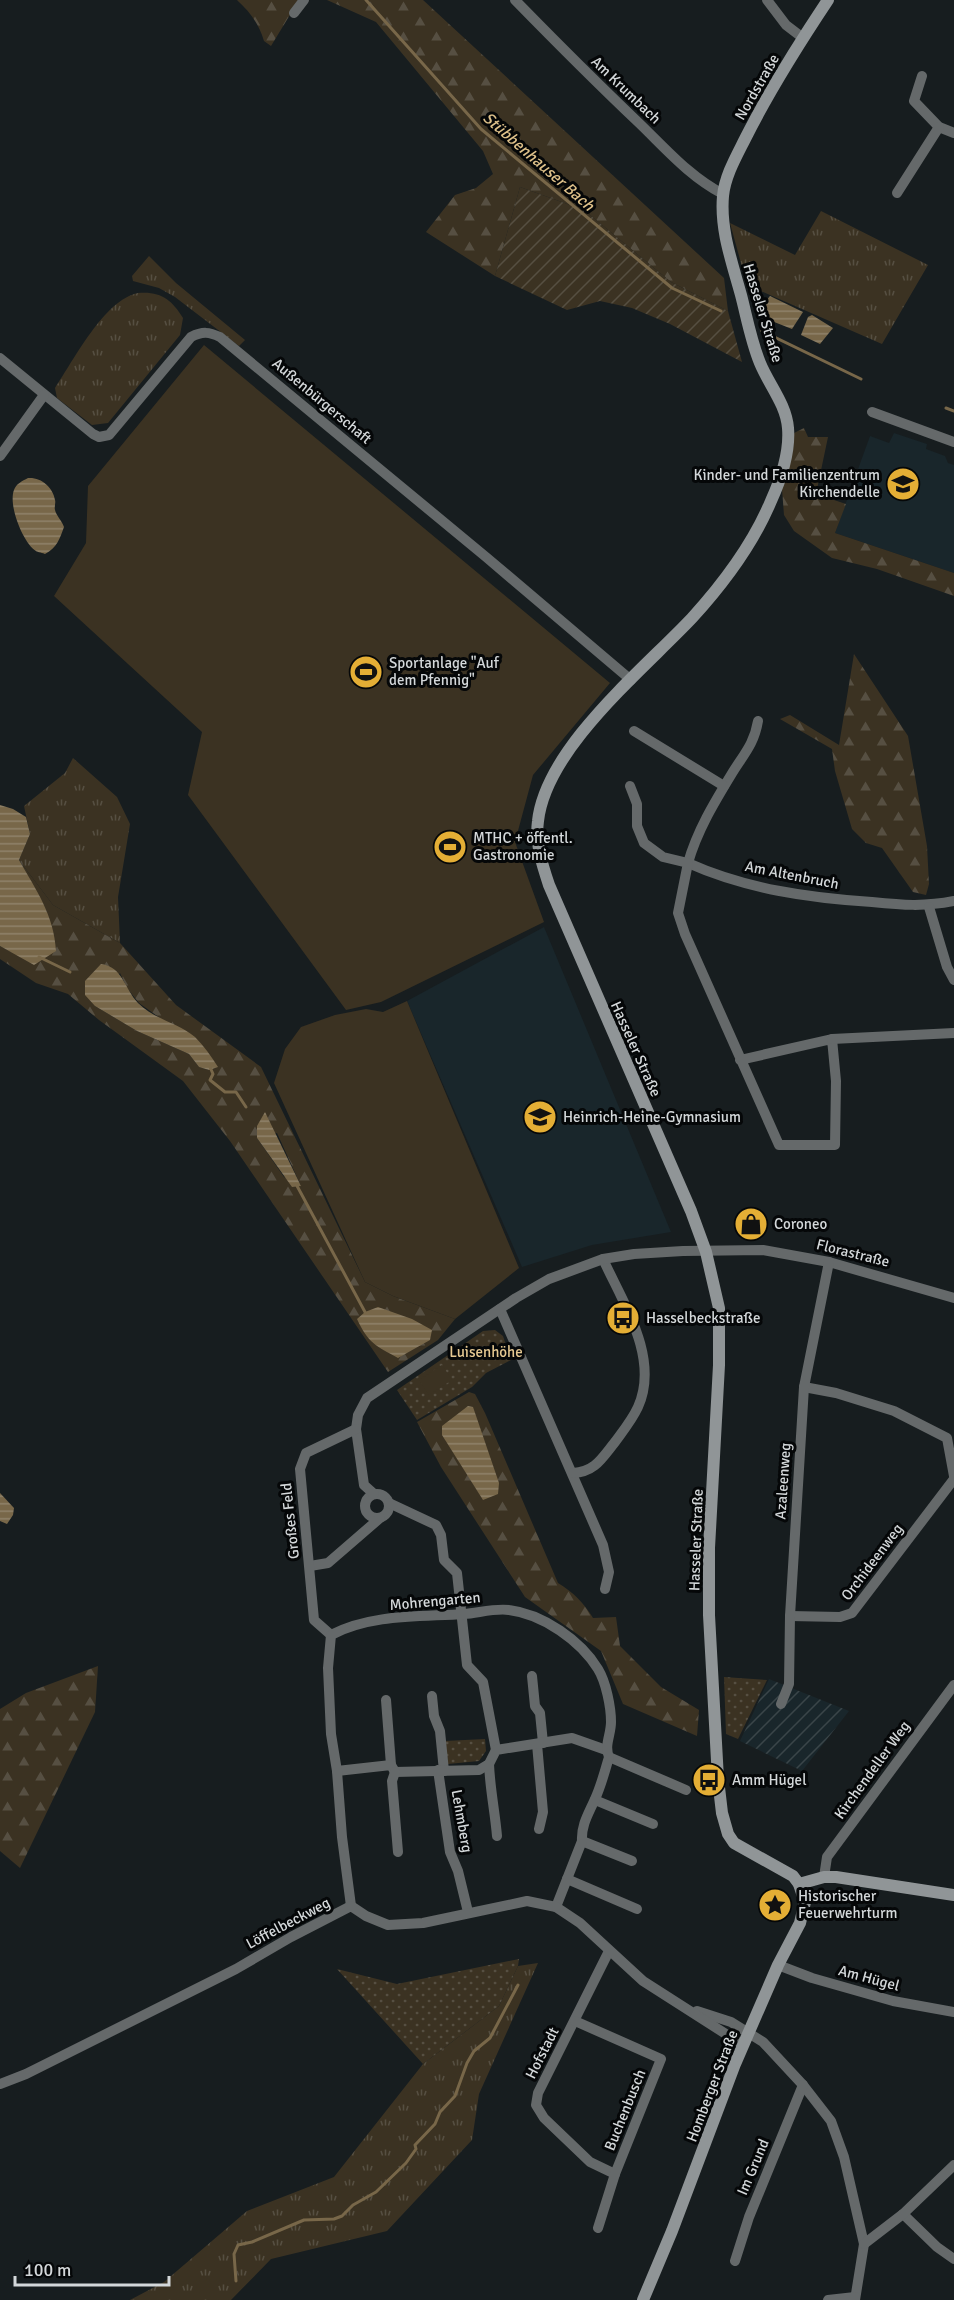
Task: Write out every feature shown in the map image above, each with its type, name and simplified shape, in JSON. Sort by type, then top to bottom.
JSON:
[{"type":"main road","name":"Nordstraße","points":[[723,194],[730,170],[746,137],[803,38],[828,0]]},
{"type":"main road","name":"Hasseler Straße","points":[[723,194],[724,232],[755,348],[786,416],[788,440],[784,465],[770,505],[750,541],[725,578],[690,620],[570,747],[556,767],[540,811],[537,839],[549,885],[691,1211],[706,1252],[719,1308],[719,1365],[709,1548],[710,1616],[719,1790],[725,1826],[730,1838],[739,1846],[787,1871],[800,1884]]},
{"type":"main road","points":[[800,1884],[824,1874],[954,1895]]},
{"type":"main road","name":"Homberger Straße","points":[[643,2300],[672,2231],[743,2045],[804,1911],[805,1902],[800,1884]]},
{"type":"street","points":[[294,13],[304,0]]},
{"type":"street","name":"Am Krumbach","points":[[515,0],[560,47],[678,160],[706,185],[723,194]]},
{"type":"street","points":[[767,0],[786,25],[803,38]]},
{"type":"street","points":[[922,76],[914,100],[939,127],[954,133]]},
{"type":"street","points":[[897,193],[939,127]]},
{"type":"street","name":"Außenbürgerschaft","points":[[0,358],[93,434],[105,437],[191,337],[201,332],[210,332],[220,337],[631,680]]},
{"type":"street","points":[[0,456],[44,394]]},
{"type":"street","points":[[872,412],[954,442]]},
{"type":"street","points":[[758,721],[756,735],[749,749],[724,786],[694,841],[678,913],[685,934],[779,1145],[835,1144],[836,1081],[832,1039]]},
{"type":"street","points":[[634,731],[724,786]]},
{"type":"street","name":"Am Altenbruch","points":[[630,786],[637,804],[637,826],[644,843],[663,856],[760,887],[821,899],[929,906],[954,901]]},
{"type":"street","points":[[929,906],[947,967],[954,980]]},
{"type":"street","points":[[740,1060],[832,1039],[954,1033]]},
{"type":"street","name":"Florastraße","points":[[706,1252],[763,1250],[829,1262],[954,1298]]},
{"type":"street","points":[[497,1836],[495,1812],[490,1797],[489,1764],[496,1750],[483,1682],[467,1665],[457,1573],[444,1560],[441,1535],[436,1525],[389,1503],[383,1496],[374,1494],[364,1485],[357,1429],[358,1415],[367,1398],[549,1279],[603,1259],[634,1254],[706,1252]]},
{"type":"street","points":[[573,1473],[585,1472],[592,1468],[617,1438],[639,1406],[645,1377],[640,1341],[603,1259]]},
{"type":"street","name":"Azaleenweg","points":[[781,1704],[789,1684],[790,1616],[804,1387],[829,1262]]},
{"type":"street","points":[[500,1309],[603,1545],[609,1572],[605,1589]]},
{"type":"street","name":"Orchideenweg","points":[[790,1616],[840,1617],[852,1613],[954,1477],[946,1438],[894,1411],[836,1393],[804,1387]]},
{"type":"street","name":"Großes Feld","points":[[331,1635],[314,1620],[300,1469],[306,1453],[357,1429]]},
{"type":"street","points":[[374,1494],[366,1500],[365,1509],[370,1516],[380,1518]]},
{"type":"street","points":[[310,1566],[328,1563],[387,1513],[389,1503]]},
{"type":"street","name":"Mohrengarten","points":[[331,1635],[350,1625],[422,1614],[462,1614],[509,1610],[535,1617],[567,1637],[586,1653],[599,1671],[607,1697],[611,1722],[608,1754],[595,1800],[589,1809],[581,1832],[582,1841],[556,1907]]},
{"type":"street","points":[[331,1635],[328,1668],[331,1734],[351,1906]]},
{"type":"street","points":[[532,1677],[535,1706],[540,1713],[543,1812],[539,1829]]},
{"type":"street","name":"Kirchendeller Weg","points":[[824,1874],[827,1857],[954,1685]]},
{"type":"street","name":"Lehmberg","points":[[432,1696],[434,1716],[440,1731],[441,1771],[450,1852],[458,1871],[468,1912]]},
{"type":"street","points":[[386,1700],[398,1852]]},
{"type":"street","points":[[496,1750],[572,1738],[686,1790]]},
{"type":"street","points":[[337,1771],[479,1770],[489,1764]]},
{"type":"street","points":[[595,1800],[652,1824]]},
{"type":"street","points":[[582,1841],[632,1861]]},
{"type":"street","points":[[567,1879],[638,1909]]},
{"type":"street","name":"Löffelbeckweg","points":[[0,2084],[26,2074],[226,1974],[351,1906],[366,1916],[388,1925],[423,1923],[527,1901],[556,1907],[580,1923],[643,1981],[743,2045]]},
{"type":"street","name":"Hofstadt","points":[[609,1951],[538,2093],[536,2105],[544,2118],[590,2162],[615,2174]]},
{"type":"street","name":"Am Hügel","points":[[778,1965],[820,1981],[893,2001],[954,2012]]},
{"type":"street","name":"Löffelbeckweg","points":[[683,2006],[731,2022],[749,2032],[776,2054],[831,2121],[839,2138],[864,2244]]},
{"type":"street","name":"Buchenbusch","points":[[575,2021],[661,2059],[615,2174],[598,2228]]},
{"type":"street","name":"Im Grund","points":[[735,2261],[749,2217],[803,2085]]},
{"type":"street","points":[[828,2300],[855,2299],[864,2244],[903,2214],[954,2165]]},
{"type":"street","points":[[903,2214],[937,2247],[954,2259]]},
{"type":"shaded area","points":[[770,296],[803,312],[792,329],[764,318],[766,301]]},
{"type":"shaded area","points":[[812,315],[833,328],[820,344],[801,335],[808,317]]},
{"type":"shaded area","name":"Kinder- und Familienzentrum Kirchendelle","points":[[894,433],[927,444],[926,449],[945,456],[948,463],[954,465],[954,573],[835,533],[870,436],[889,443]]},
{"type":"shaded area","points":[[28,478],[42,481],[49,487],[54,495],[56,512],[64,527],[55,546],[45,554],[31,547],[15,514],[14,490],[18,484]]},
{"type":"shaded area","points":[[0,805],[13,809],[26,817],[30,834],[19,860],[38,892],[55,938],[56,951],[34,965],[0,946]]},
{"type":"shaded area","name":"Heinrich-Heine-Gymnasium","points":[[544,927],[671,1232],[592,1245],[522,1267],[407,1001]]},
{"type":"shaded area","points":[[101,964],[114,969],[119,974],[133,997],[144,1008],[195,1037],[218,1067],[209,1070],[199,1067],[189,1054],[137,1031],[95,1006],[85,995],[85,981]]},
{"type":"shaded area","points":[[265,1112],[301,1186],[292,1187],[257,1138],[257,1126]]},
{"type":"shaded area","points":[[378,1307],[412,1319],[432,1330],[430,1340],[398,1358],[378,1347],[365,1334],[357,1319],[365,1312]]},
{"type":"shaded area","points":[[468,1406],[473,1407],[499,1483],[498,1494],[483,1500],[442,1435],[442,1426]]},
{"type":"shaded area","points":[[0,1493],[14,1508],[13,1515],[7,1524],[0,1521]]},
{"type":"shaded area","points":[[769,1679],[849,1711],[802,1771],[740,1741]]},
{"type":"green space","points":[[237,0],[299,0],[271,46],[264,41],[254,19]]},
{"type":"green space","points":[[327,0],[423,0],[724,278],[728,311],[671,282],[584,210],[520,187],[495,276],[426,232],[455,195],[476,188],[493,174],[483,151],[376,22]]},
{"type":"green space","points":[[520,187],[584,210],[671,282],[728,311],[742,362],[670,324],[632,308],[600,301],[567,310],[495,276]]},
{"type":"green space","points":[[821,211],[928,265],[882,344],[747,285],[730,223],[795,255]]},
{"type":"green space","points":[[149,256],[176,283],[245,340],[239,346],[175,297],[159,288],[133,281],[132,276]]},
{"type":"green space","points":[[138,293],[159,295],[175,306],[183,318],[180,335],[108,423],[92,425],[57,398],[55,388],[102,319],[125,298]]},
{"type":"green space","name":"Sportanlage \"Auf dem Pfennig\"","points":[[204,345],[610,683],[533,775],[515,842],[544,922],[381,1002],[346,1010],[188,795],[202,732],[54,596],[86,543],[88,486]]},
{"type":"green space","points":[[804,428],[808,437],[828,437],[816,494],[846,504],[835,533],[954,573],[954,596],[877,569],[832,558],[794,531],[784,515],[782,489],[794,433]]},
{"type":"green space","points":[[854,654],[908,736],[927,846],[929,884],[926,895],[913,892],[882,848],[866,843],[852,829],[835,771],[832,749],[780,719],[790,715],[839,745]]},
{"type":"green space","points":[[73,758],[117,797],[130,824],[118,897],[120,943],[53,905],[19,860],[30,834],[24,806],[65,773]]},
{"type":"green space","points":[[19,860],[53,905],[120,943],[176,1005],[261,1067],[365,1282],[393,1296],[455,1319],[438,1340],[388,1372],[230,1141],[183,1081],[99,1020],[68,994],[36,983],[0,959],[0,946],[11,952],[47,912]],"holes":[[[120,973],[127,988],[139,1003],[160,1018],[209,1070],[199,1067],[189,1054],[137,1031],[95,1006]],[[277,1133],[301,1186],[284,1177],[257,1138]]]},
{"type":"green space","points":[[407,1001],[519,1268],[455,1319],[393,1296],[365,1282],[274,1083],[285,1049],[301,1027],[335,1015],[366,1009],[383,1012]]},
{"type":"green space","name":"Luisenhöhe","points":[[495,1330],[503,1336],[511,1360],[486,1373],[472,1387],[417,1420],[397,1390],[483,1331]]},
{"type":"green space","points":[[442,1365],[452,1380],[429,1395],[419,1380]]},
{"type":"green space","points":[[469,1392],[475,1394],[485,1413],[558,1583],[578,1598],[593,1618],[616,1617],[620,1646],[661,1687],[699,1710],[697,1736],[623,1704],[601,1651],[525,1597],[441,1467],[417,1422]]},
{"type":"green space","points":[[98,1666],[95,1712],[20,1868],[0,1851],[0,1709],[26,1693]]},
{"type":"green space","points":[[724,1677],[767,1680],[738,1739],[726,1734]]},
{"type":"green space","points":[[485,1739],[486,1751],[479,1761],[448,1764],[445,1741]]},
{"type":"green space","points":[[519,1959],[518,1966],[499,2006],[423,2064],[337,1969],[397,1984]]},
{"type":"green space","points":[[538,1963],[479,2094],[472,2140],[387,2231],[271,2259],[231,2300],[130,2300],[164,2282],[247,2211],[334,2177],[423,2064],[499,2006],[518,1966]]},
{"type":"waterway","name":"Stübbenhauser Bach","points":[[366,0],[481,129],[672,288],[721,311]]},
{"type":"waterway","name":"Stübbenhauser Bach","points":[[762,331],[861,379]]},
{"type":"waterway","name":"Stübbenhauser Bach","points":[[946,408],[954,411]]},
{"type":"waterway","points":[[39,957],[70,972]]},
{"type":"waterway","points":[[210,1067],[213,1074],[210,1080],[225,1092],[236,1092],[246,1107]]},
{"type":"waterway","points":[[296,1184],[365,1312]]},
{"type":"waterway","points":[[236,2281],[234,2254],[238,2245],[252,2242],[304,2220],[334,2219],[342,2216],[353,2205],[376,2192],[406,2163],[416,2149],[415,2145],[435,2124],[440,2112],[455,2096],[467,2063],[474,2051],[490,2038],[518,1985]]},
{"type":"place","name":"Kinder- und Familienzentrum Kirchendelle","points":[[903,484]]},
{"type":"place","name":"Sportanlage \"Auf dem Pfennig\"","points":[[366,672]]},
{"type":"place","name":"MTHC + öffentl. Gastronomie","points":[[450,847]]},
{"type":"place","name":"Heinrich-Heine-Gymnasium","points":[[540,1117]]},
{"type":"place","name":"Coroneo","points":[[751,1224]]},
{"type":"place","name":"Hasselbeckstraße","points":[[623,1318]]},
{"type":"place","name":"Amm Hügel","points":[[709,1780]]},
{"type":"place","name":"Historischer Feuerwehrturm","points":[[775,1905]]}]
